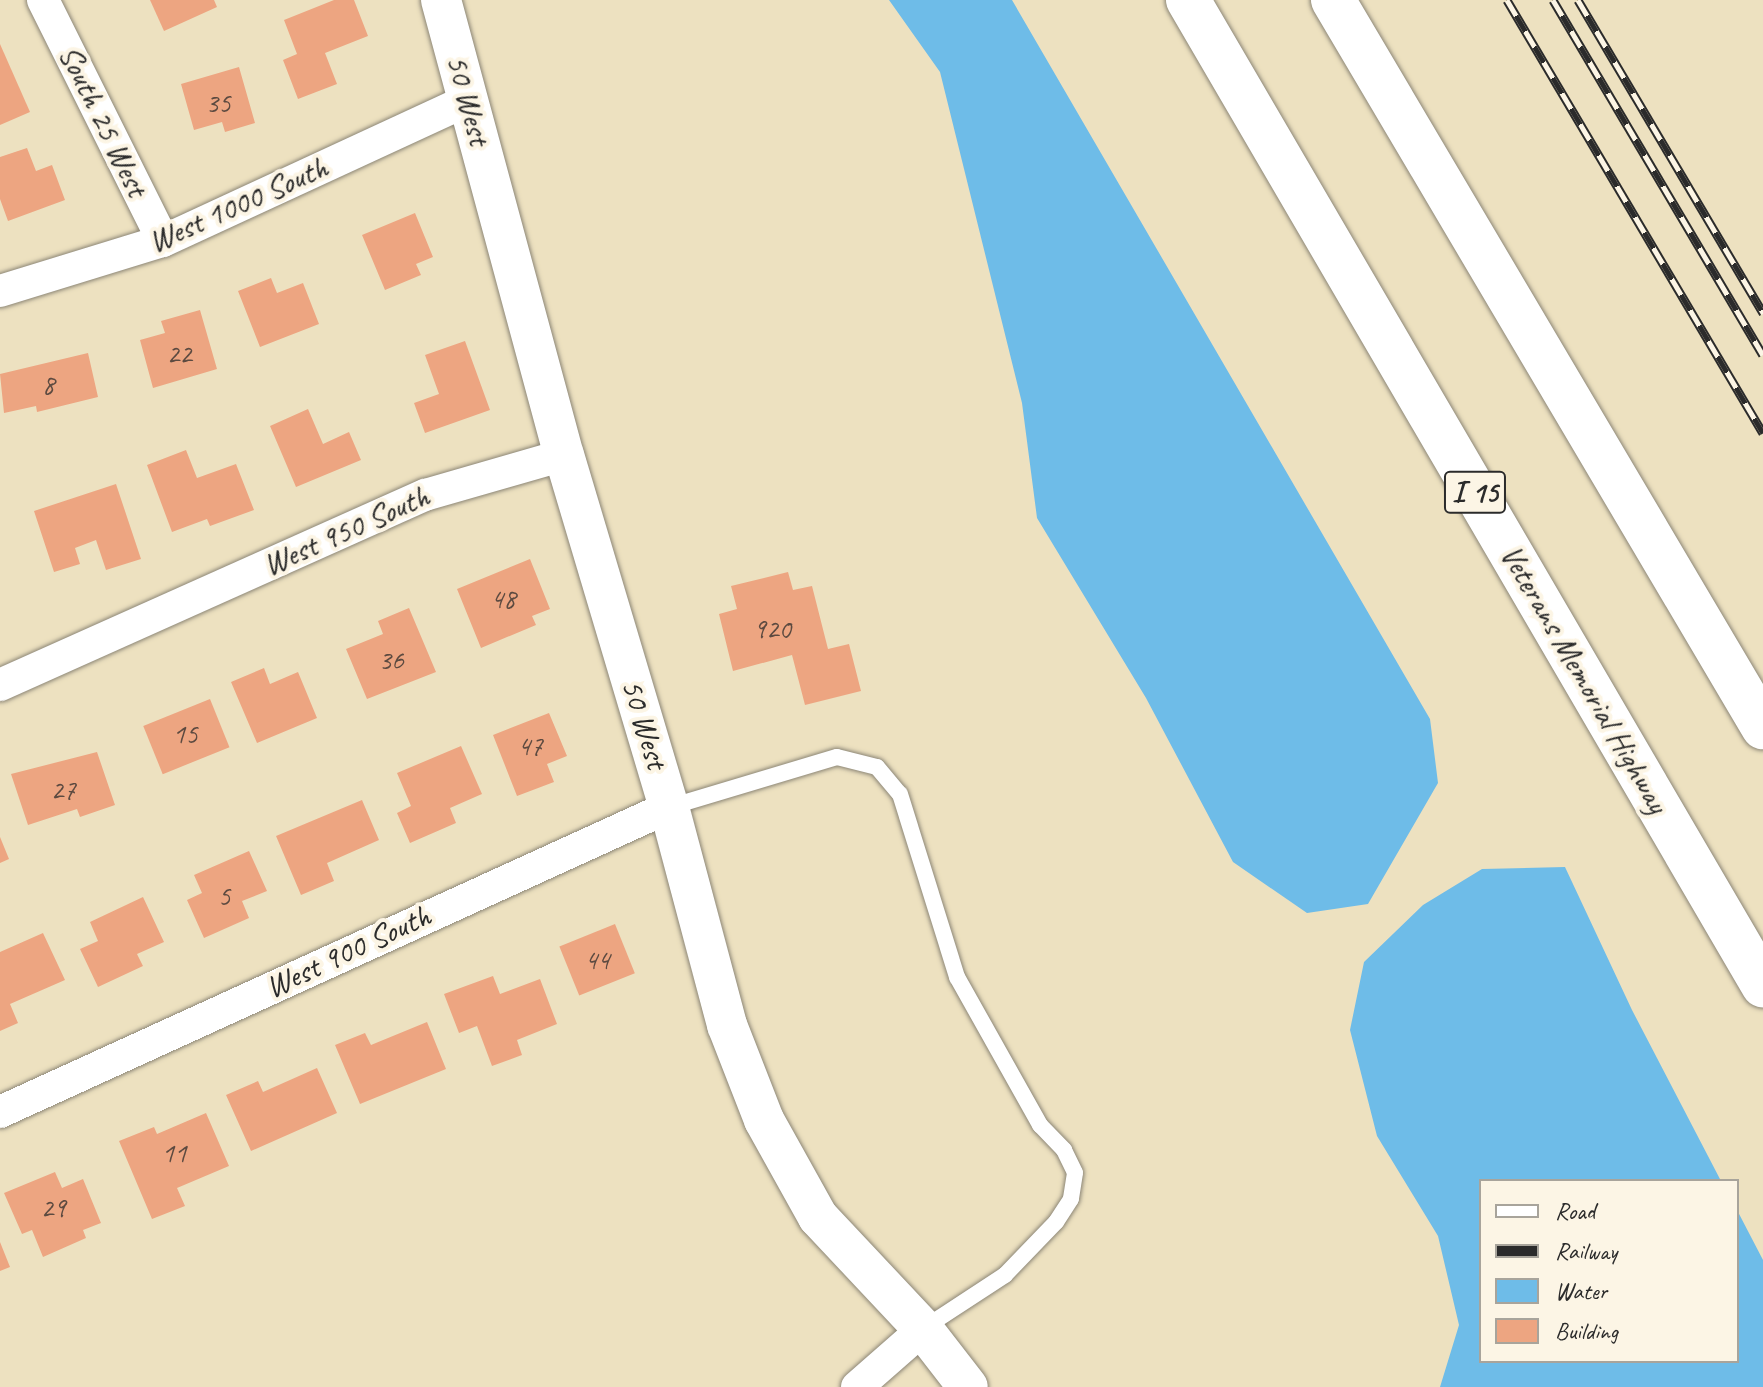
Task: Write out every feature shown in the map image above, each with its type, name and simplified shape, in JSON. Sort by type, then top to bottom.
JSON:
[{"type":"highway","name":"Veterans Memorial Highway","points":[[1188,0],[1763,985]]},
{"type":"highway","points":[[1333,0],[1763,727]]},
{"type":"street","name":"South 25 West","points":[[43,0],[163,241]]},
{"type":"street","name":"50 West","points":[[441,0],[564,455],[669,807],[727,1025],[764,1120],[818,1217],[923,1329],[968,1387]]},
{"type":"street","name":"West 1000 South","points":[[0,291],[163,241],[468,100]]},
{"type":"street","name":"West 950 South","points":[[0,685],[425,495],[564,455]]},
{"type":"street","name":"West 900 South","points":[[14,1105],[669,807]]},
{"type":"street","points":[[857,1387],[923,1329]]},
{"type":"lane","points":[[669,807],[837,757],[877,767],[900,794],[957,977],[1040,1125],[1064,1150],[1075,1173],[1071,1199],[1046,1233],[1005,1275],[923,1329]]},
{"type":"water","points":[[889,0],[1012,0],[1430,719],[1438,783],[1368,904],[1307,913],[1233,862],[1146,698],[1037,518],[1022,403],[940,72]]},
{"type":"water","points":[[1565,867],[1632,1010],[1720,1179],[1479,1179],[1479,1363],[1739,1363],[1739,1214],[1763,1260],[1763,1387],[1440,1387],[1459,1325],[1438,1236],[1377,1136],[1350,1030],[1364,962],[1423,905],[1482,869]]},
{"type":"building","points":[[150,0],[214,0],[217,7],[164,31]]},
{"type":"building","points":[[334,0],[354,0],[368,36],[325,53],[337,84],[298,99],[283,60],[297,54],[284,20]]},
{"type":"building","points":[[0,44],[30,112],[0,125]]},
{"type":"building","points":[[239,67],[255,123],[225,132],[222,122],[194,130],[181,84]]},
{"type":"building","points":[[27,148],[36,171],[52,165],[65,200],[8,221],[0,199],[0,157]]},
{"type":"building","points":[[415,213],[433,257],[416,264],[421,275],[385,290],[362,235]]},
{"type":"building","points":[[271,278],[277,293],[303,283],[319,324],[260,347],[238,291]]},
{"type":"building","points":[[200,310],[217,369],[153,388],[140,340],[165,333],[161,321]]},
{"type":"building","points":[[465,341],[490,410],[425,433],[414,403],[439,394],[425,355]]},
{"type":"building","points":[[88,353],[98,397],[37,412],[36,406],[4,413],[0,374]]},
{"type":"building","points":[[308,409],[323,444],[349,432],[361,460],[296,487],[270,426]]},
{"type":"building","points":[[186,450],[197,478],[236,464],[254,510],[210,526],[207,519],[172,532],[147,465]]},
{"type":"building","points":[[116,484],[141,559],[106,570],[96,540],[75,548],[80,564],[54,572],[34,511]]},
{"type":"building","points":[[530,559],[550,609],[532,616],[536,625],[481,648],[457,589]]},
{"type":"building","points":[[788,572],[793,590],[812,586],[828,649],[849,644],[861,691],[805,705],[792,655],[733,671],[719,614],[737,609],[731,586]]},
{"type":"building","points":[[409,608],[436,672],[367,699],[346,649],[383,634],[378,621]]},
{"type":"building","points":[[264,668],[270,684],[298,672],[317,718],[257,743],[231,682]]},
{"type":"building","points":[[210,699],[229,747],[163,774],[143,726]]},
{"type":"building","points":[[549,713],[567,756],[547,764],[554,782],[517,796],[493,735]]},
{"type":"building","points":[[461,746],[482,794],[450,808],[456,823],[410,843],[397,813],[411,806],[397,773]]},
{"type":"building","points":[[97,752],[115,805],[80,817],[77,809],[28,825],[11,774]]},
{"type":"building","points":[[362,800],[379,840],[327,863],[334,881],[301,895],[276,836]]},
{"type":"building","points":[[0,837],[9,859],[0,863]]},
{"type":"building","points":[[249,851],[267,891],[242,901],[249,918],[204,938],[187,900],[202,893],[194,875]]},
{"type":"building","points":[[143,897],[164,942],[137,954],[143,966],[98,987],[80,949],[98,941],[90,922]]},
{"type":"building","points":[[615,924],[635,973],[579,996],[559,946]]},
{"type":"building","points":[[43,933],[65,980],[10,1004],[18,1023],[0,1031],[0,952]]},
{"type":"building","points":[[493,976],[500,994],[540,979],[557,1024],[517,1040],[522,1055],[492,1066],[477,1026],[459,1033],[444,994]]},
{"type":"building","points":[[427,1022],[446,1069],[360,1104],[335,1045],[365,1033],[371,1045]]},
{"type":"building","points":[[317,1068],[337,1113],[251,1151],[226,1095],[258,1081],[263,1092]]},
{"type":"building","points":[[206,1113],[229,1166],[177,1188],[185,1206],[152,1219],[119,1141],[154,1127],[157,1134]]},
{"type":"building","points":[[55,1172],[62,1188],[83,1179],[101,1223],[83,1230],[86,1238],[43,1257],[32,1230],[22,1234],[4,1193]]},
{"type":"building","points":[[0,1242],[10,1267],[0,1271]]},
{"type":"railway","points":[[1507,0],[1763,433]]},
{"type":"railway","points":[[1553,0],[1763,355]]},
{"type":"railway","points":[[1578,0],[1763,313]]}]
